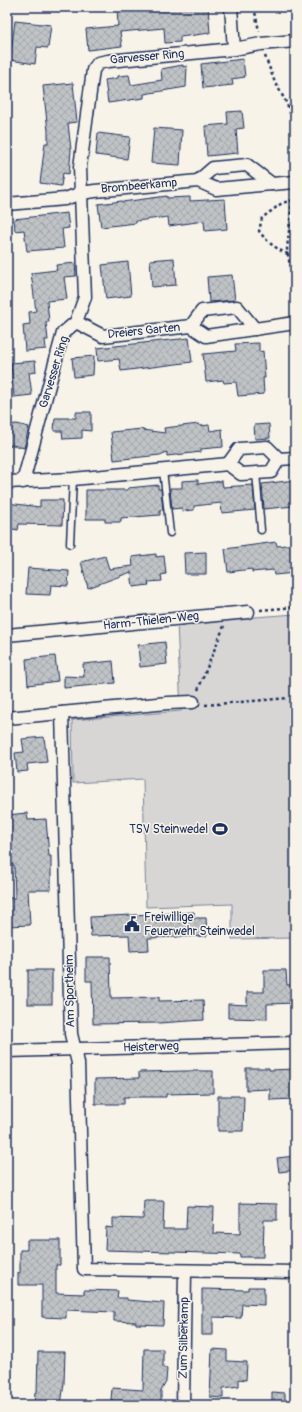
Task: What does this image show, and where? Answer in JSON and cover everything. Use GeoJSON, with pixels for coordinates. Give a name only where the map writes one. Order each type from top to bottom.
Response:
{"type":"FeatureCollection","features":[{"type":"Feature","properties":{"kind":"street"},"geometry":{"type":"LineString","coordinates":[[231,7],[234,49]]}},
{"type":"Feature","properties":{"kind":"street","name":"Garvesser Ring"},"geometry":{"type":"LineString","coordinates":[[23,482],[63,333],[76,322],[85,297],[80,167],[93,70],[98,63],[234,49],[261,44],[295,42]]}},
{"type":"Feature","properties":{"kind":"street"},"geometry":{"type":"LineString","coordinates":[[198,181],[213,168],[247,165],[272,184]]}},
{"type":"Feature","properties":{"kind":"street","name":"Brombeerkamp"},"geometry":{"type":"LineString","coordinates":[[81,194],[95,191],[198,181],[216,189],[294,182]]}},
{"type":"Feature","properties":{"kind":"street"},"geometry":{"type":"LineString","coordinates":[[7,204],[65,199],[81,194]]}},
{"type":"Feature","properties":{"kind":"street","name":"Dreiers Garten"},"geometry":{"type":"LineString","coordinates":[[191,326],[202,311],[237,307],[255,329]]}},
{"type":"Feature","properties":{"kind":"street","name":"Dreiers Garten"},"geometry":{"type":"LineString","coordinates":[[76,322],[103,336],[191,326],[206,336],[295,323]]}},
{"type":"Feature","properties":{"kind":"street"},"geometry":{"type":"LineString","coordinates":[[228,464],[239,449],[267,447],[279,459],[295,458]]}},
{"type":"Feature","properties":{"kind":"street"},"geometry":{"type":"LineString","coordinates":[[7,482],[73,479],[228,464],[241,474],[256,474],[271,472],[279,459]]}},
{"type":"Feature","properties":{"kind":"street","name":"Harm-Thielen-Weg"},"geometry":{"type":"LineString","coordinates":[[7,635],[248,612]]}},
{"type":"Feature","properties":{"kind":"street"},"geometry":{"type":"LineString","coordinates":[[7,718],[193,702]]}},
{"type":"Feature","properties":{"kind":"street","name":"Am Sportheim"},"geometry":{"type":"LineString","coordinates":[[62,713],[71,1034],[78,1063],[84,1269],[185,1271]]}},
{"type":"Feature","properties":{"kind":"street","name":"Heisterweg"},"geometry":{"type":"LineString","coordinates":[[7,1051],[295,1043]]}},
{"type":"Feature","properties":{"kind":"street"},"geometry":{"type":"LineString","coordinates":[[185,1271],[295,1272]]}},
{"type":"Feature","properties":{"kind":"street","name":"Zum Silberkamp"},"geometry":{"type":"LineString","coordinates":[[183,1405],[185,1271]]}},
{"type":"Feature","properties":{"kind":"lane"},"geometry":{"type":"LineString","coordinates":[[163,470],[170,533]]}},
{"type":"Feature","properties":{"kind":"lane"},"geometry":{"type":"LineString","coordinates":[[256,474],[261,530]]}},
{"type":"Feature","properties":{"kind":"lane"},"geometry":{"type":"LineString","coordinates":[[70,544],[73,479]]}},
{"type":"Feature","properties":{"kind":"path"},"geometry":{"type":"LineString","coordinates":[[254,7],[261,44],[274,80],[287,104],[295,127]]}},
{"type":"Feature","properties":{"kind":"path"},"geometry":{"type":"LineString","coordinates":[[294,182],[287,249],[295,294]]}},
{"type":"Feature","properties":{"kind":"path"},"geometry":{"type":"LineString","coordinates":[[288,254],[277,249],[266,241],[259,231],[262,218],[282,203],[293,200]]}},
{"type":"Feature","properties":{"kind":"path"},"geometry":{"type":"LineString","coordinates":[[248,612],[295,607]]}},
{"type":"Feature","properties":{"kind":"path"},"geometry":{"type":"LineString","coordinates":[[229,614],[193,702],[206,705],[288,698]]}},
{"type":"Feature","properties":{"kind":"shaded area"},"geometry":{"type":"Polygon","coordinates":[[[295,614],[295,938],[232,939],[232,904],[146,907],[143,779],[73,783],[72,720],[181,711],[177,623],[295,614]]]}},
{"type":"Feature","properties":{"kind":"building"},"geometry":{"type":"Polygon","coordinates":[[[117,7],[208,7],[210,33],[180,37],[180,42],[165,43],[164,28],[120,32],[122,46],[88,50],[86,29],[118,26],[117,7]]]}},
{"type":"Feature","properties":{"kind":"building"},"geometry":{"type":"Polygon","coordinates":[[[15,21],[51,25],[48,48],[37,47],[35,64],[10,60],[15,21]]]}},
{"type":"Feature","properties":{"kind":"building"},"geometry":{"type":"Polygon","coordinates":[[[243,59],[245,77],[232,79],[233,85],[203,88],[201,64],[243,59]]]}},
{"type":"Feature","properties":{"kind":"building"},"geometry":{"type":"Polygon","coordinates":[[[183,65],[183,67],[187,66],[186,87],[144,94],[144,98],[108,103],[105,80],[118,78],[118,76],[129,75],[131,85],[162,80],[161,69],[183,65]]]}},
{"type":"Feature","properties":{"kind":"building"},"geometry":{"type":"Polygon","coordinates":[[[73,83],[77,122],[68,123],[71,150],[69,174],[63,173],[61,186],[40,183],[45,143],[48,143],[43,86],[73,83]]]}},
{"type":"Feature","properties":{"kind":"building"},"geometry":{"type":"Polygon","coordinates":[[[242,111],[244,128],[236,129],[238,153],[207,156],[205,126],[228,124],[227,112],[242,111]]]}},
{"type":"Feature","properties":{"kind":"building"},"geometry":{"type":"Polygon","coordinates":[[[154,128],[182,130],[180,165],[151,163],[154,128]]]}},
{"type":"Feature","properties":{"kind":"building"},"geometry":{"type":"Polygon","coordinates":[[[98,133],[130,137],[127,159],[96,155],[98,133]]]}},
{"type":"Feature","properties":{"kind":"building"},"geometry":{"type":"Polygon","coordinates":[[[167,196],[167,198],[190,197],[190,201],[225,199],[227,229],[205,231],[204,221],[169,226],[168,217],[136,221],[136,223],[101,227],[98,204],[167,196]]]}},
{"type":"Feature","properties":{"kind":"building"},"geometry":{"type":"Polygon","coordinates":[[[67,213],[69,228],[62,229],[64,248],[27,251],[24,230],[15,231],[14,219],[67,213]]]}},
{"type":"Feature","properties":{"kind":"building"},"geometry":{"type":"Polygon","coordinates":[[[174,258],[176,285],[152,287],[150,260],[174,258]]]}},
{"type":"Feature","properties":{"kind":"building"},"geometry":{"type":"Polygon","coordinates":[[[128,262],[131,296],[106,299],[102,265],[128,262]]]}},
{"type":"Feature","properties":{"kind":"building"},"geometry":{"type":"Polygon","coordinates":[[[75,263],[76,276],[64,277],[67,299],[47,301],[49,322],[46,322],[48,340],[45,340],[46,349],[25,351],[23,325],[30,324],[29,312],[36,311],[31,273],[57,270],[56,265],[75,263]]]}},
{"type":"Feature","properties":{"kind":"building"},"geometry":{"type":"Polygon","coordinates":[[[232,275],[235,300],[209,302],[207,277],[232,275]]]}},
{"type":"Feature","properties":{"kind":"building"},"geometry":{"type":"Polygon","coordinates":[[[189,338],[192,362],[121,371],[119,359],[98,361],[97,348],[189,338]]]}},
{"type":"Feature","properties":{"kind":"building"},"geometry":{"type":"Polygon","coordinates":[[[259,343],[259,352],[263,351],[265,378],[263,378],[264,394],[238,396],[236,382],[224,383],[223,380],[206,382],[203,354],[236,351],[235,344],[259,343]]]}},
{"type":"Feature","properties":{"kind":"building"},"geometry":{"type":"Polygon","coordinates":[[[94,356],[93,375],[74,377],[72,358],[94,356]]]}},
{"type":"Feature","properties":{"kind":"building"},"geometry":{"type":"Polygon","coordinates":[[[35,361],[36,372],[29,373],[32,395],[14,397],[11,363],[35,361]]]}},
{"type":"Feature","properties":{"kind":"building"},"geometry":{"type":"Polygon","coordinates":[[[76,412],[91,412],[91,431],[82,430],[82,438],[63,439],[62,431],[54,431],[55,418],[76,418],[76,412]]]}},
{"type":"Feature","properties":{"kind":"building"},"geometry":{"type":"Polygon","coordinates":[[[17,424],[29,427],[24,448],[13,445],[7,446],[7,425],[17,424]]]}},
{"type":"Feature","properties":{"kind":"building"},"geometry":{"type":"Polygon","coordinates":[[[199,424],[200,426],[209,425],[210,431],[222,429],[223,447],[201,449],[201,452],[167,456],[167,452],[160,455],[114,460],[111,432],[142,429],[165,433],[164,428],[199,424]]]}},
{"type":"Feature","properties":{"kind":"building"},"geometry":{"type":"Polygon","coordinates":[[[269,424],[270,438],[255,439],[254,425],[269,424]]]}},
{"type":"Feature","properties":{"kind":"building"},"geometry":{"type":"Polygon","coordinates":[[[198,480],[198,484],[222,481],[223,487],[253,485],[255,510],[222,513],[221,503],[194,506],[194,510],[182,511],[182,508],[172,509],[170,488],[182,488],[182,481],[198,480]]]}},
{"type":"Feature","properties":{"kind":"building"},"geometry":{"type":"Polygon","coordinates":[[[295,480],[295,492],[293,492],[294,506],[264,509],[262,484],[295,480]]]}},
{"type":"Feature","properties":{"kind":"building"},"geometry":{"type":"Polygon","coordinates":[[[158,485],[158,489],[161,489],[163,510],[160,510],[160,515],[121,518],[121,522],[105,522],[105,519],[86,519],[86,490],[128,490],[128,488],[158,485]]]}},
{"type":"Feature","properties":{"kind":"building"},"geometry":{"type":"Polygon","coordinates":[[[40,500],[63,500],[62,525],[19,524],[18,530],[7,528],[7,503],[40,507],[40,500]]]}},
{"type":"Feature","properties":{"kind":"building"},"geometry":{"type":"Polygon","coordinates":[[[276,542],[277,546],[295,544],[295,573],[274,575],[273,570],[252,572],[252,569],[228,572],[225,549],[276,542]]]}},
{"type":"Feature","properties":{"kind":"building"},"geometry":{"type":"Polygon","coordinates":[[[206,552],[206,574],[185,574],[184,553],[206,552]]]}},
{"type":"Feature","properties":{"kind":"building"},"geometry":{"type":"Polygon","coordinates":[[[156,554],[156,557],[164,556],[166,574],[161,575],[162,581],[148,582],[149,585],[133,587],[131,572],[88,588],[81,562],[105,556],[109,569],[133,566],[132,557],[156,554]]]}},
{"type":"Feature","properties":{"kind":"building"},"geometry":{"type":"Polygon","coordinates":[[[28,568],[69,571],[68,586],[51,585],[50,595],[26,594],[28,568]]]}},
{"type":"Feature","properties":{"kind":"building"},"geometry":{"type":"Polygon","coordinates":[[[165,642],[167,664],[140,667],[138,645],[165,642]]]}},
{"type":"Feature","properties":{"kind":"building"},"geometry":{"type":"Polygon","coordinates":[[[55,656],[58,681],[28,685],[26,659],[55,656]]]}},
{"type":"Feature","properties":{"kind":"building"},"geometry":{"type":"Polygon","coordinates":[[[113,661],[115,683],[64,688],[64,676],[84,677],[83,664],[113,661]]]}},
{"type":"Feature","properties":{"kind":"building"},"geometry":{"type":"Polygon","coordinates":[[[44,737],[47,762],[27,764],[28,771],[17,772],[15,753],[24,752],[22,739],[44,737]]]}},
{"type":"Feature","properties":{"kind":"building"},"geometry":{"type":"Polygon","coordinates":[[[27,813],[28,820],[46,819],[49,856],[51,856],[51,890],[28,890],[30,925],[7,926],[7,898],[15,898],[14,865],[7,865],[7,815],[27,813]]]}},
{"type":"Feature","properties":{"kind":"building"},"geometry":{"type":"Polygon","coordinates":[[[194,912],[194,918],[206,918],[207,936],[148,938],[149,950],[130,951],[129,935],[91,936],[90,917],[194,912]]]}},
{"type":"Feature","properties":{"kind":"building"},"geometry":{"type":"Polygon","coordinates":[[[86,957],[110,957],[111,998],[159,997],[159,1001],[203,1000],[204,1020],[159,1023],[93,1024],[92,981],[86,981],[86,957]]]}},
{"type":"Feature","properties":{"kind":"building"},"geometry":{"type":"Polygon","coordinates":[[[28,970],[52,970],[52,1004],[28,1004],[28,970]]]}},
{"type":"Feature","properties":{"kind":"building"},"geometry":{"type":"Polygon","coordinates":[[[264,970],[286,970],[287,985],[295,985],[295,1003],[267,1004],[267,1019],[228,1018],[228,1004],[247,1005],[247,992],[264,992],[264,970]]]}},
{"type":"Feature","properties":{"kind":"building"},"geometry":{"type":"Polygon","coordinates":[[[246,1068],[269,1068],[269,1070],[295,1069],[295,1099],[270,1100],[270,1089],[246,1090],[246,1068]]]}},
{"type":"Feature","properties":{"kind":"building"},"geometry":{"type":"Polygon","coordinates":[[[213,1071],[213,1093],[166,1094],[166,1097],[124,1097],[124,1104],[95,1104],[95,1079],[139,1078],[139,1072],[213,1071]]]}},
{"type":"Feature","properties":{"kind":"building"},"geometry":{"type":"Polygon","coordinates":[[[218,1096],[244,1096],[243,1131],[218,1131],[218,1096]]]}},
{"type":"Feature","properties":{"kind":"building"},"geometry":{"type":"Polygon","coordinates":[[[295,1156],[295,1170],[279,1172],[277,1158],[295,1156]]]}},
{"type":"Feature","properties":{"kind":"building"},"geometry":{"type":"Polygon","coordinates":[[[144,1201],[164,1201],[163,1229],[186,1229],[187,1206],[214,1207],[213,1233],[240,1234],[240,1203],[277,1204],[277,1220],[264,1220],[263,1257],[240,1257],[240,1254],[105,1250],[106,1227],[113,1228],[113,1218],[143,1219],[144,1201]]]}},
{"type":"Feature","properties":{"kind":"building"},"geometry":{"type":"Polygon","coordinates":[[[27,1240],[60,1240],[60,1265],[56,1265],[56,1293],[84,1294],[84,1290],[118,1291],[117,1298],[164,1303],[163,1325],[136,1324],[136,1322],[114,1321],[114,1312],[66,1310],[66,1318],[42,1317],[42,1285],[18,1285],[18,1273],[20,1273],[20,1250],[27,1250],[27,1240]]]}},
{"type":"Feature","properties":{"kind":"building"},"geometry":{"type":"Polygon","coordinates":[[[248,1287],[264,1287],[264,1305],[242,1304],[241,1318],[213,1317],[213,1335],[202,1335],[202,1289],[248,1290],[248,1287]]]}},
{"type":"Feature","properties":{"kind":"building"},"geometry":{"type":"Polygon","coordinates":[[[144,1349],[163,1349],[163,1368],[167,1368],[166,1382],[161,1391],[161,1405],[143,1405],[144,1403],[111,1400],[112,1388],[143,1390],[144,1349]]]}},
{"type":"Feature","properties":{"kind":"building"},"geometry":{"type":"Polygon","coordinates":[[[212,1349],[227,1350],[227,1361],[247,1362],[246,1380],[239,1379],[239,1386],[223,1388],[223,1398],[210,1397],[212,1349]]]}},
{"type":"Feature","properties":{"kind":"building"},"geometry":{"type":"Polygon","coordinates":[[[38,1352],[65,1352],[64,1383],[61,1405],[34,1405],[35,1392],[37,1392],[38,1352]]]}},
{"type":"Feature","properties":{"kind":"building"},"geometry":{"type":"Polygon","coordinates":[[[272,1392],[285,1393],[285,1404],[272,1403],[272,1392]]]}},
{"type":"Feature","properties":{"kind":"place","name":"TSV Steinwedel"},"geometry":{"type":"Point","coordinates":[220,829]}},
{"type":"Feature","properties":{"kind":"place","name":"Freiwillige Feuerwehr Steinwedel"},"geometry":{"type":"Point","coordinates":[132,924]}}]}
